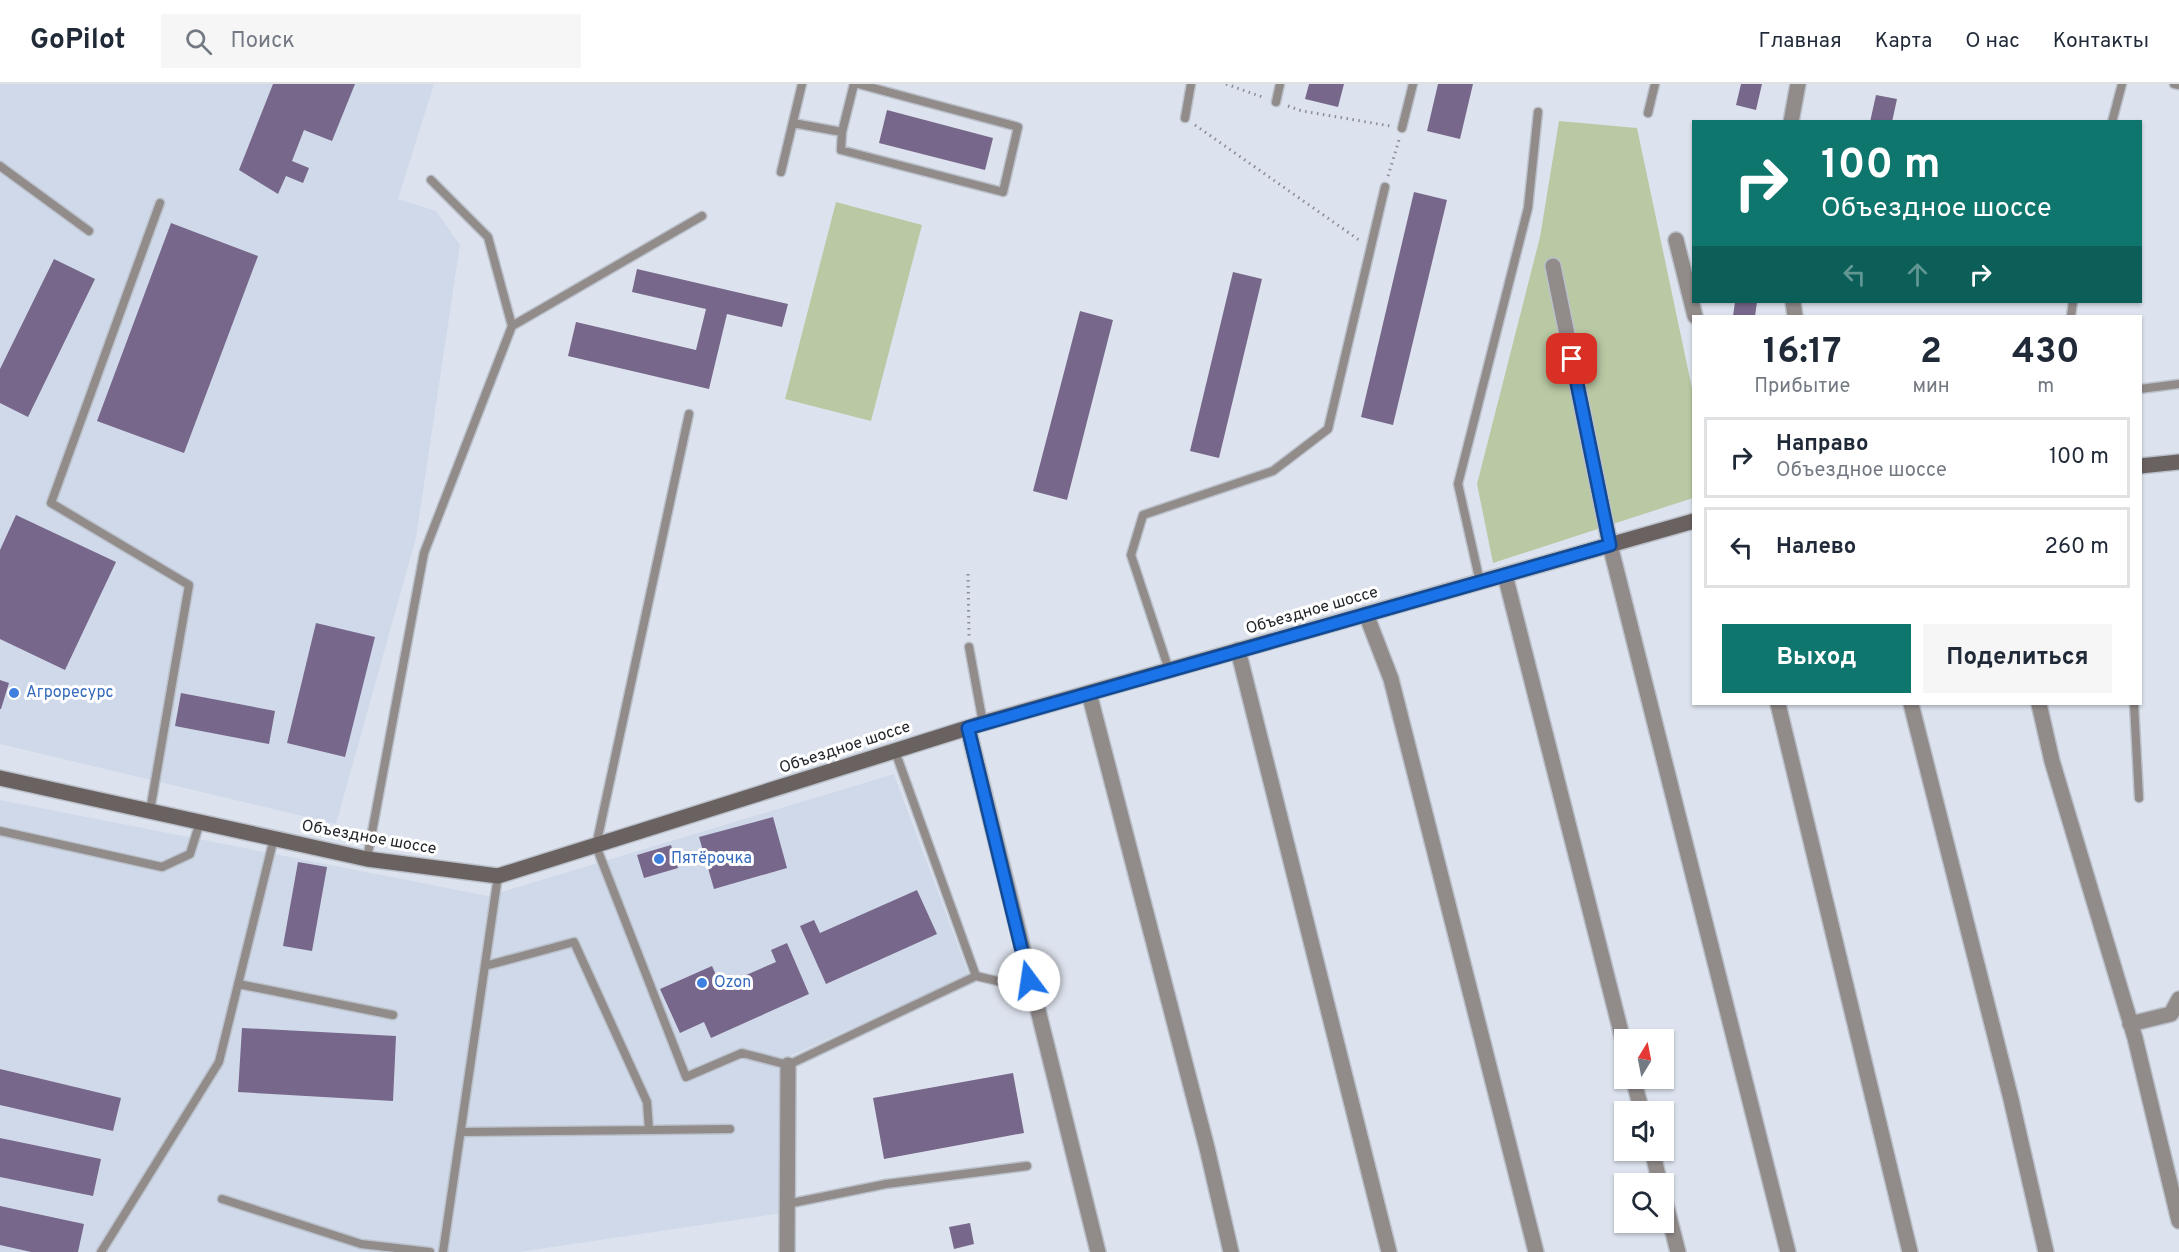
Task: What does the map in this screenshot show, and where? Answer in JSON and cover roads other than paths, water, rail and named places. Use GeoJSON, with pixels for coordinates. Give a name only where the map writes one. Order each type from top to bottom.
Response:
{"type":"FeatureCollection","features":[{"type":"Feature","properties":{"kind":"main road"},"geometry":{"type":"LineString","coordinates":[[2142,466],[2179,462]]}},
{"type":"Feature","properties":{"kind":"main road","name":"Объездное шоссе"},"geometry":{"type":"LineString","coordinates":[[0,778],[367,859],[498,876],[983,723],[1692,523]]}},
{"type":"Feature","properties":{"kind":"street"},"geometry":{"type":"LineString","coordinates":[[1791,120],[1798,84]]}},
{"type":"Feature","properties":{"kind":"street"},"geometry":{"type":"LineString","coordinates":[[1676,240],[1695,315]]}},
{"type":"Feature","properties":{"kind":"street"},"geometry":{"type":"LineString","coordinates":[[1552,266],[1610,545],[1788,1252]]}},
{"type":"Feature","properties":{"kind":"street"},"geometry":{"type":"LineString","coordinates":[[1505,575],[1620,1029]]}},
{"type":"Feature","properties":{"kind":"street"},"geometry":{"type":"LineString","coordinates":[[1366,614],[1391,679],[1536,1252]]}},
{"type":"Feature","properties":{"kind":"street"},"geometry":{"type":"LineString","coordinates":[[1238,650],[1389,1252]]}},
{"type":"Feature","properties":{"kind":"street"},"geometry":{"type":"LineString","coordinates":[[1089,693],[1207,1148],[1231,1252]]}},
{"type":"Feature","properties":{"kind":"street"},"geometry":{"type":"LineString","coordinates":[[1778,705],[1910,1252]]}},
{"type":"Feature","properties":{"kind":"street"},"geometry":{"type":"LineString","coordinates":[[1911,705],[2011,1099],[2046,1252]]}},
{"type":"Feature","properties":{"kind":"street"},"geometry":{"type":"LineString","coordinates":[[2040,705],[2052,761],[2130,1024],[2179,1221]]}},
{"type":"Feature","properties":{"kind":"street"},"geometry":{"type":"LineString","coordinates":[[968,728],[1098,1252]]}},
{"type":"Feature","properties":{"kind":"street"},"geometry":{"type":"LineString","coordinates":[[2130,1024],[2171,1014],[2179,999]]}},
{"type":"Feature","properties":{"kind":"street"},"geometry":{"type":"LineString","coordinates":[[787,1252],[788,1065]]}},
{"type":"Feature","properties":{"kind":"street"},"geometry":{"type":"LineString","coordinates":[[1673,1233],[1678,1252]]}},
{"type":"Feature","properties":{"kind":"lane"},"geometry":{"type":"LineString","coordinates":[[781,172],[802,84]]}},
{"type":"Feature","properties":{"kind":"lane"},"geometry":{"type":"LineString","coordinates":[[856,84],[1018,127],[1003,192],[841,150],[842,132],[856,84]]}},
{"type":"Feature","properties":{"kind":"lane"},"geometry":{"type":"LineString","coordinates":[[1185,118],[1191,84]]}},
{"type":"Feature","properties":{"kind":"lane"},"geometry":{"type":"LineString","coordinates":[[1276,102],[1280,84]]}},
{"type":"Feature","properties":{"kind":"lane"},"geometry":{"type":"LineString","coordinates":[[1402,128],[1413,84]]}},
{"type":"Feature","properties":{"kind":"lane"},"geometry":{"type":"LineString","coordinates":[[1648,113],[1655,84]]}},
{"type":"Feature","properties":{"kind":"lane"},"geometry":{"type":"LineString","coordinates":[[2113,120],[2122,84]]}},
{"type":"Feature","properties":{"kind":"lane"},"geometry":{"type":"LineString","coordinates":[[2174,84],[2179,85]]}},
{"type":"Feature","properties":{"kind":"lane"},"geometry":{"type":"LineString","coordinates":[[1480,582],[1458,484],[1528,208],[1538,112]]}},
{"type":"Feature","properties":{"kind":"lane"},"geometry":{"type":"LineString","coordinates":[[793,123],[842,132]]}},
{"type":"Feature","properties":{"kind":"lane"},"geometry":{"type":"LineString","coordinates":[[0,166],[89,231]]}},
{"type":"Feature","properties":{"kind":"lane"},"geometry":{"type":"LineString","coordinates":[[367,859],[424,553],[512,326],[488,237],[431,180]]}},
{"type":"Feature","properties":{"kind":"lane"},"geometry":{"type":"LineString","coordinates":[[1169,670],[1131,555],[1143,515],[1273,471],[1328,429],[1385,187]]}},
{"type":"Feature","properties":{"kind":"lane"},"geometry":{"type":"LineString","coordinates":[[150,811],[189,585],[51,503],[160,203]]}},
{"type":"Feature","properties":{"kind":"lane"},"geometry":{"type":"LineString","coordinates":[[512,326],[702,216]]}},
{"type":"Feature","properties":{"kind":"lane"},"geometry":{"type":"LineString","coordinates":[[2142,389],[2179,384]]}},
{"type":"Feature","properties":{"kind":"lane"},"geometry":{"type":"LineString","coordinates":[[689,414],[596,846],[686,1077],[742,1053],[788,1065],[976,976],[1010,984],[1029,980]]}},
{"type":"Feature","properties":{"kind":"lane"},"geometry":{"type":"LineString","coordinates":[[969,647],[983,723]]}},
{"type":"Feature","properties":{"kind":"lane"},"geometry":{"type":"LineString","coordinates":[[2134,705],[2139,798]]}},
{"type":"Feature","properties":{"kind":"lane"},"geometry":{"type":"LineString","coordinates":[[895,751],[976,976]]}},
{"type":"Feature","properties":{"kind":"lane"},"geometry":{"type":"LineString","coordinates":[[0,831],[162,867],[189,854],[200,822]]}},
{"type":"Feature","properties":{"kind":"lane"},"geometry":{"type":"LineString","coordinates":[[101,1252],[219,1062],[274,838]]}},
{"type":"Feature","properties":{"kind":"lane"},"geometry":{"type":"LineString","coordinates":[[443,1252],[498,876]]}},
{"type":"Feature","properties":{"kind":"lane"},"geometry":{"type":"LineString","coordinates":[[485,966],[574,942],[647,1102],[649,1130]]}},
{"type":"Feature","properties":{"kind":"lane"},"geometry":{"type":"LineString","coordinates":[[238,984],[393,1015]]}},
{"type":"Feature","properties":{"kind":"lane"},"geometry":{"type":"LineString","coordinates":[[461,1132],[730,1129]]}},
{"type":"Feature","properties":{"kind":"lane"},"geometry":{"type":"LineString","coordinates":[[787,1204],[886,1184],[1027,1166]]}},
{"type":"Feature","properties":{"kind":"lane"},"geometry":{"type":"LineString","coordinates":[[222,1199],[361,1244],[430,1252]]}},
{"type":"Feature","properties":{"kind":"place","name":"Агроресурс"},"geometry":{"type":"Point","coordinates":[14,693]}},
{"type":"Feature","properties":{"kind":"place","name":"Пятёрочка"},"geometry":{"type":"Point","coordinates":[659,859]}},
{"type":"Feature","properties":{"kind":"place","name":"Ozon"},"geometry":{"type":"Point","coordinates":[702,983]}}]}
